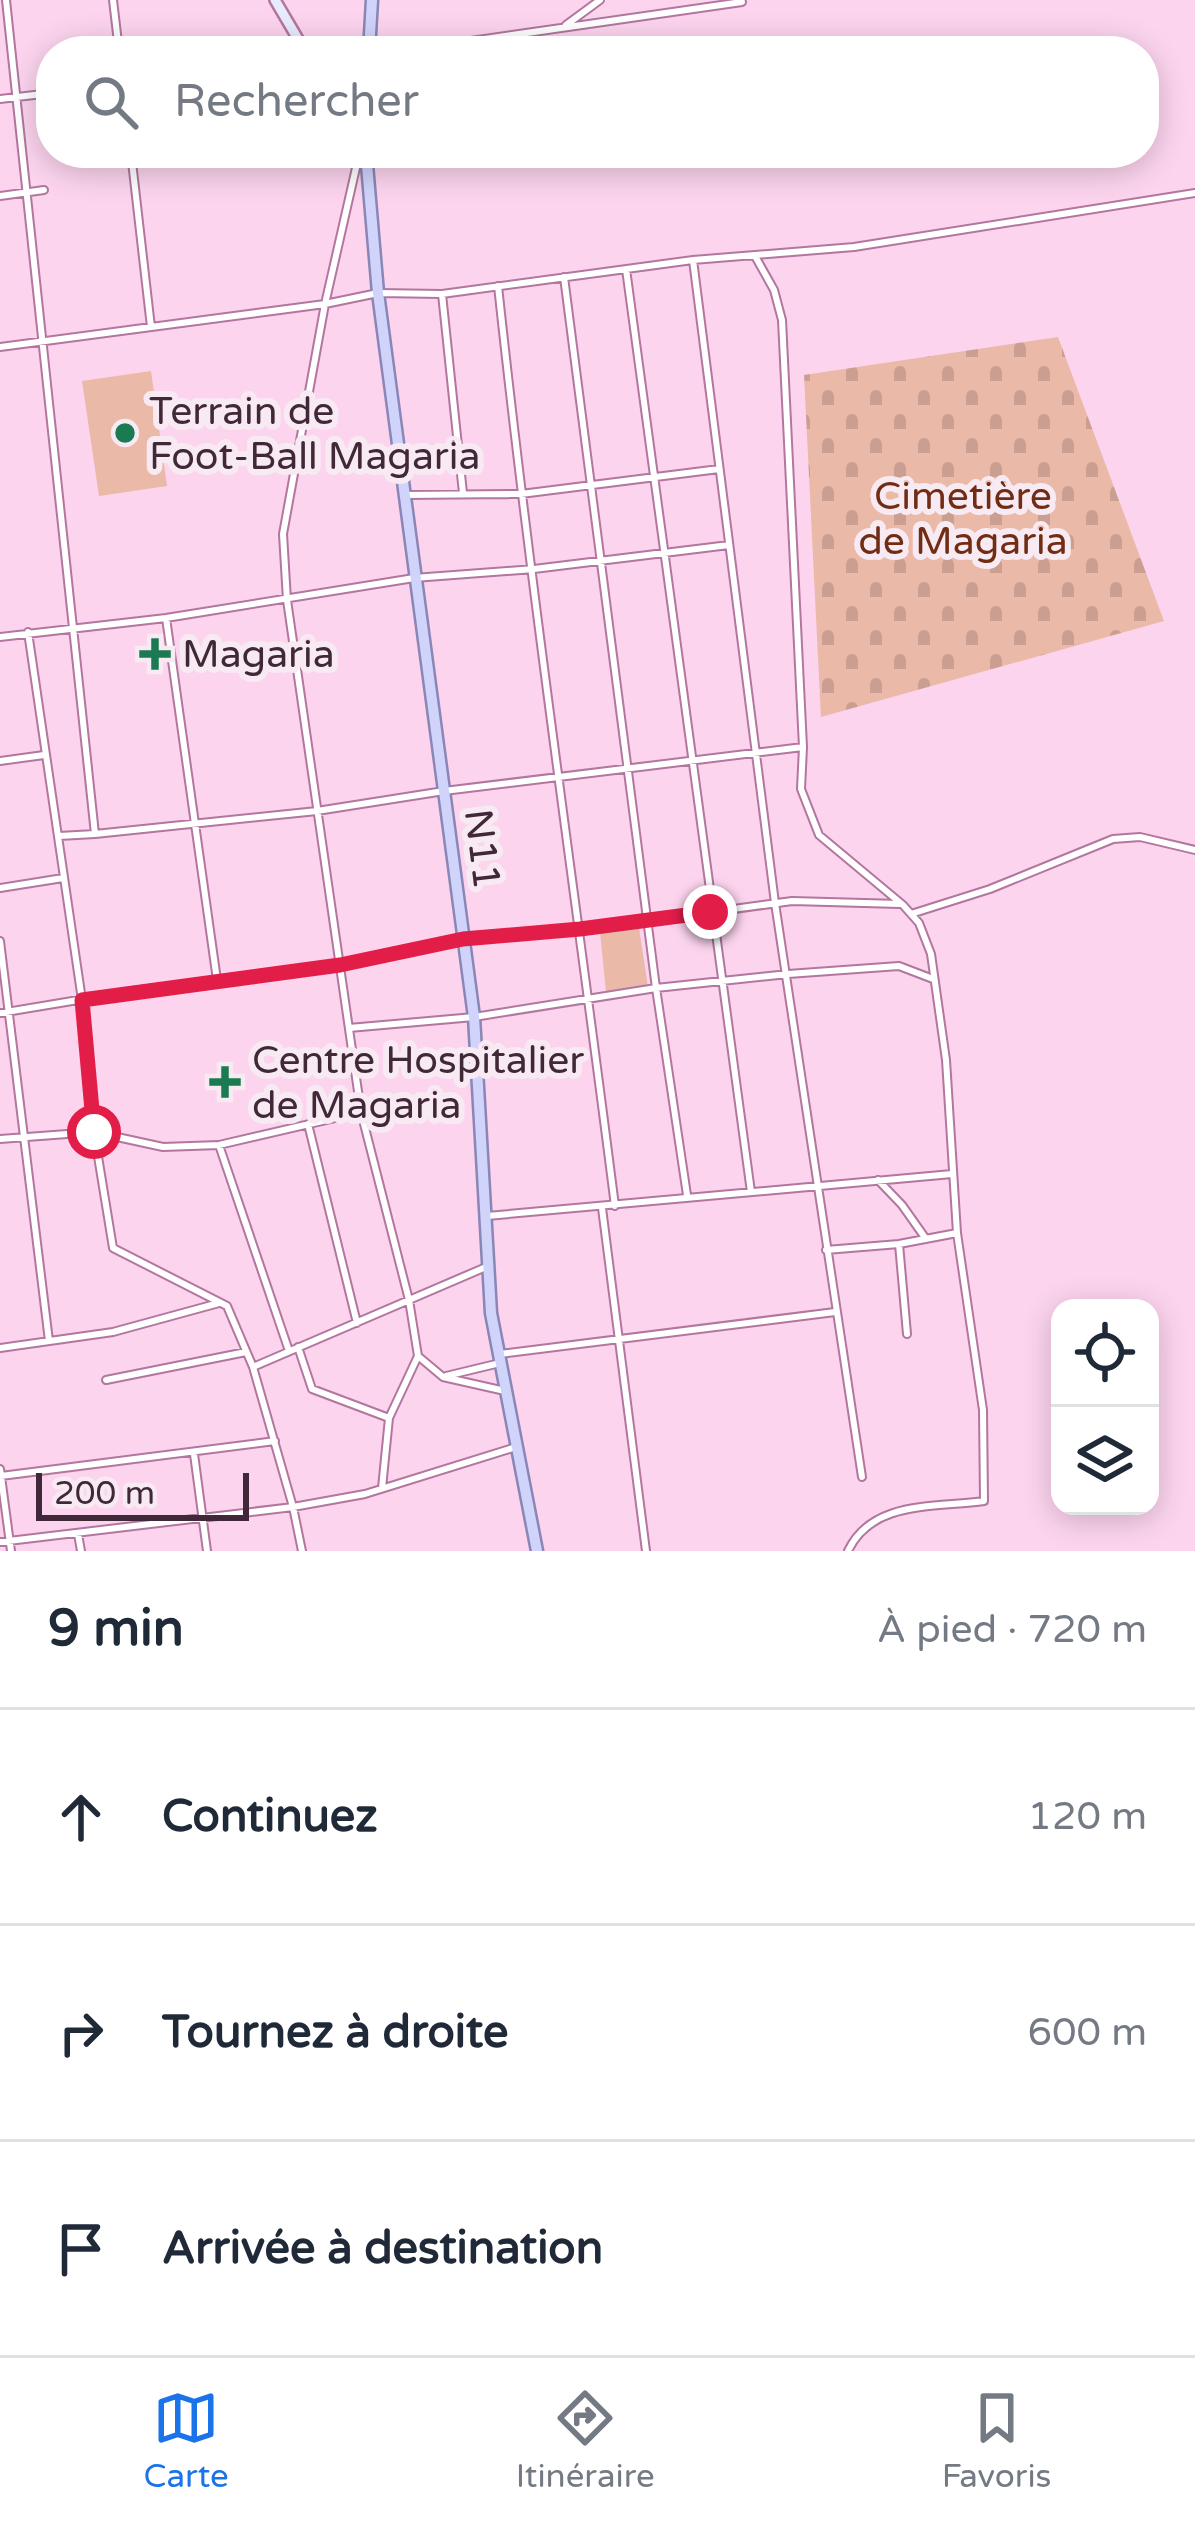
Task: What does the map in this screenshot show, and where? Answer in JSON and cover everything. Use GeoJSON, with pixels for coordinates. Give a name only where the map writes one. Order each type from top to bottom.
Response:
{"type":"FeatureCollection","features":[{"type":"Feature","properties":{"kind":"main road"},"geometry":{"type":"LineString","coordinates":[[275,0],[295,36]]}},
{"type":"Feature","properties":{"kind":"main road"},"geometry":{"type":"LineString","coordinates":[[370,36],[372,0]]}},
{"type":"Feature","properties":{"kind":"main road","name":"N11"},"geometry":{"type":"LineString","coordinates":[[363,168],[474,1017],[486,1267],[537,1551]]}},
{"type":"Feature","properties":{"kind":"street"},"geometry":{"type":"LineString","coordinates":[[6,0],[95,834]]}},
{"type":"Feature","properties":{"kind":"street"},"geometry":{"type":"LineString","coordinates":[[113,0],[117,36]]}},
{"type":"Feature","properties":{"kind":"street"},"geometry":{"type":"LineString","coordinates":[[563,27],[601,0]]}},
{"type":"Feature","properties":{"kind":"street"},"geometry":{"type":"LineString","coordinates":[[502,36],[742,2]]}},
{"type":"Feature","properties":{"kind":"street"},"geometry":{"type":"LineString","coordinates":[[0,99],[36,95]]}},
{"type":"Feature","properties":{"kind":"street"},"geometry":{"type":"LineString","coordinates":[[133,168],[151,327]]}},
{"type":"Feature","properties":{"kind":"street"},"geometry":{"type":"LineString","coordinates":[[360,168],[326,304],[283,534],[287,600],[361,1112],[409,1300],[418,1356],[389,1418],[382,1488]]}},
{"type":"Feature","properties":{"kind":"street"},"geometry":{"type":"LineString","coordinates":[[0,196],[44,190]]}},
{"type":"Feature","properties":{"kind":"street"},"geometry":{"type":"LineString","coordinates":[[0,347],[326,304],[378,292],[442,294],[693,260],[854,247],[1195,193]]}},
{"type":"Feature","properties":{"kind":"street"},"geometry":{"type":"LineString","coordinates":[[755,256],[774,290],[782,320],[803,747],[801,788],[819,835],[903,904],[931,954],[946,1060],[957,1233],[983,1410],[984,1501],[882,1514],[858,1530],[848,1551]]}},
{"type":"Feature","properties":{"kind":"street"},"geometry":{"type":"LineString","coordinates":[[693,260],[775,903],[862,1477]]}},
{"type":"Feature","properties":{"kind":"street"},"geometry":{"type":"LineString","coordinates":[[626,269],[751,1192]]}},
{"type":"Feature","properties":{"kind":"street"},"geometry":{"type":"LineString","coordinates":[[564,277],[687,1196]]}},
{"type":"Feature","properties":{"kind":"street"},"geometry":{"type":"LineString","coordinates":[[498,286],[520,494],[534,569],[615,1206]]}},
{"type":"Feature","properties":{"kind":"street"},"geometry":{"type":"LineString","coordinates":[[442,294],[463,494]]}},
{"type":"Feature","properties":{"kind":"street"},"geometry":{"type":"LineString","coordinates":[[404,494],[520,494],[719,469]]}},
{"type":"Feature","properties":{"kind":"street"},"geometry":{"type":"LineString","coordinates":[[0,637],[166,618],[414,578],[534,569],[729,544]]}},
{"type":"Feature","properties":{"kind":"street"},"geometry":{"type":"LineString","coordinates":[[166,618],[217,980]]}},
{"type":"Feature","properties":{"kind":"street"},"geometry":{"type":"LineString","coordinates":[[28,632],[113,1248],[227,1306],[253,1367],[302,1551]]}},
{"type":"Feature","properties":{"kind":"street"},"geometry":{"type":"LineString","coordinates":[[59,836],[317,812],[444,791],[803,747]]}},
{"type":"Feature","properties":{"kind":"street"},"geometry":{"type":"LineString","coordinates":[[0,761],[44,755]]}},
{"type":"Feature","properties":{"kind":"street"},"geometry":{"type":"LineString","coordinates":[[911,914],[1007,882],[1113,838],[1140,837],[1195,850]]}},
{"type":"Feature","properties":{"kind":"street"},"geometry":{"type":"LineString","coordinates":[[0,888],[63,878]]}},
{"type":"Feature","properties":{"kind":"street"},"geometry":{"type":"LineString","coordinates":[[0,1013],[340,965],[463,939],[775,903],[903,904]]}},
{"type":"Feature","properties":{"kind":"street"},"geometry":{"type":"LineString","coordinates":[[0,941],[49,1341]]}},
{"type":"Feature","properties":{"kind":"street"},"geometry":{"type":"LineString","coordinates":[[349,1028],[474,1017],[656,988],[899,965],[935,981]]}},
{"type":"Feature","properties":{"kind":"street"},"geometry":{"type":"LineString","coordinates":[[0,1139],[94,1132],[163,1147],[219,1145],[361,1112]]}},
{"type":"Feature","properties":{"kind":"street"},"geometry":{"type":"LineString","coordinates":[[308,1124],[357,1323]]}},
{"type":"Feature","properties":{"kind":"street"},"geometry":{"type":"LineString","coordinates":[[219,1145],[312,1389],[389,1418]]}},
{"type":"Feature","properties":{"kind":"street"},"geometry":{"type":"LineString","coordinates":[[484,1217],[952,1174]]}},
{"type":"Feature","properties":{"kind":"street"},"geometry":{"type":"LineString","coordinates":[[878,1180],[926,1239]]}},
{"type":"Feature","properties":{"kind":"street"},"geometry":{"type":"LineString","coordinates":[[602,1208],[646,1551]]}},
{"type":"Feature","properties":{"kind":"street"},"geometry":{"type":"LineString","coordinates":[[826,1250],[957,1233]]}},
{"type":"Feature","properties":{"kind":"street"},"geometry":{"type":"LineString","coordinates":[[899,1244],[907,1334]]}},
{"type":"Feature","properties":{"kind":"street"},"geometry":{"type":"LineString","coordinates":[[253,1367],[486,1267]]}},
{"type":"Feature","properties":{"kind":"street"},"geometry":{"type":"LineString","coordinates":[[0,1348],[113,1332],[220,1303]]}},
{"type":"Feature","properties":{"kind":"street"},"geometry":{"type":"LineString","coordinates":[[443,1377],[499,1359],[836,1312]]}},
{"type":"Feature","properties":{"kind":"street"},"geometry":{"type":"LineString","coordinates":[[106,1380],[246,1352]]}},
{"type":"Feature","properties":{"kind":"street"},"geometry":{"type":"LineString","coordinates":[[418,1356],[443,1377],[505,1391]]}},
{"type":"Feature","properties":{"kind":"street"},"geometry":{"type":"LineString","coordinates":[[10,1546],[0,1473],[275,1441]]}},
{"type":"Feature","properties":{"kind":"street"},"geometry":{"type":"LineString","coordinates":[[0,1542],[10,1546],[293,1507],[382,1488],[515,1447]]}},
{"type":"Feature","properties":{"kind":"street"},"geometry":{"type":"LineString","coordinates":[[194,1454],[206,1551]]}},
{"type":"Feature","properties":{"kind":"street"},"geometry":{"type":"LineString","coordinates":[[78,1534],[81,1551]]}},
{"type":"Feature","properties":{"kind":"green space","name":"Cimetière de Magaria"},"geometry":{"type":"Polygon","coordinates":[[[1058,337],[1164,621],[821,717],[804,375],[1058,337]]]}},
{"type":"Feature","properties":{"kind":"green space","name":"Terrain de Foot-Ball Magaria"},"geometry":{"type":"Polygon","coordinates":[[[151,371],[167,486],[99,496],[82,381],[151,371]]]}},
{"type":"Feature","properties":{"kind":"green space"},"geometry":{"type":"Polygon","coordinates":[[[639,928],[648,987],[606,992],[600,932],[639,928]]]}},
{"type":"Feature","properties":{"kind":"place","name":"Terrain de Foot-Ball Magaria"},"geometry":{"type":"Point","coordinates":[125,433]}},
{"type":"Feature","properties":{"kind":"place","name":"Magaria"},"geometry":{"type":"Point","coordinates":[155,654]}},
{"type":"Feature","properties":{"kind":"place","name":"Centre Hospitalier de Magaria"},"geometry":{"type":"Point","coordinates":[225,1082]}},
{"type":"Feature","properties":{"kind":"route"},"geometry":{"type":"LineString","coordinates":[[94,1132],[82,1000],[340,965],[463,939],[710,912]]}}]}
